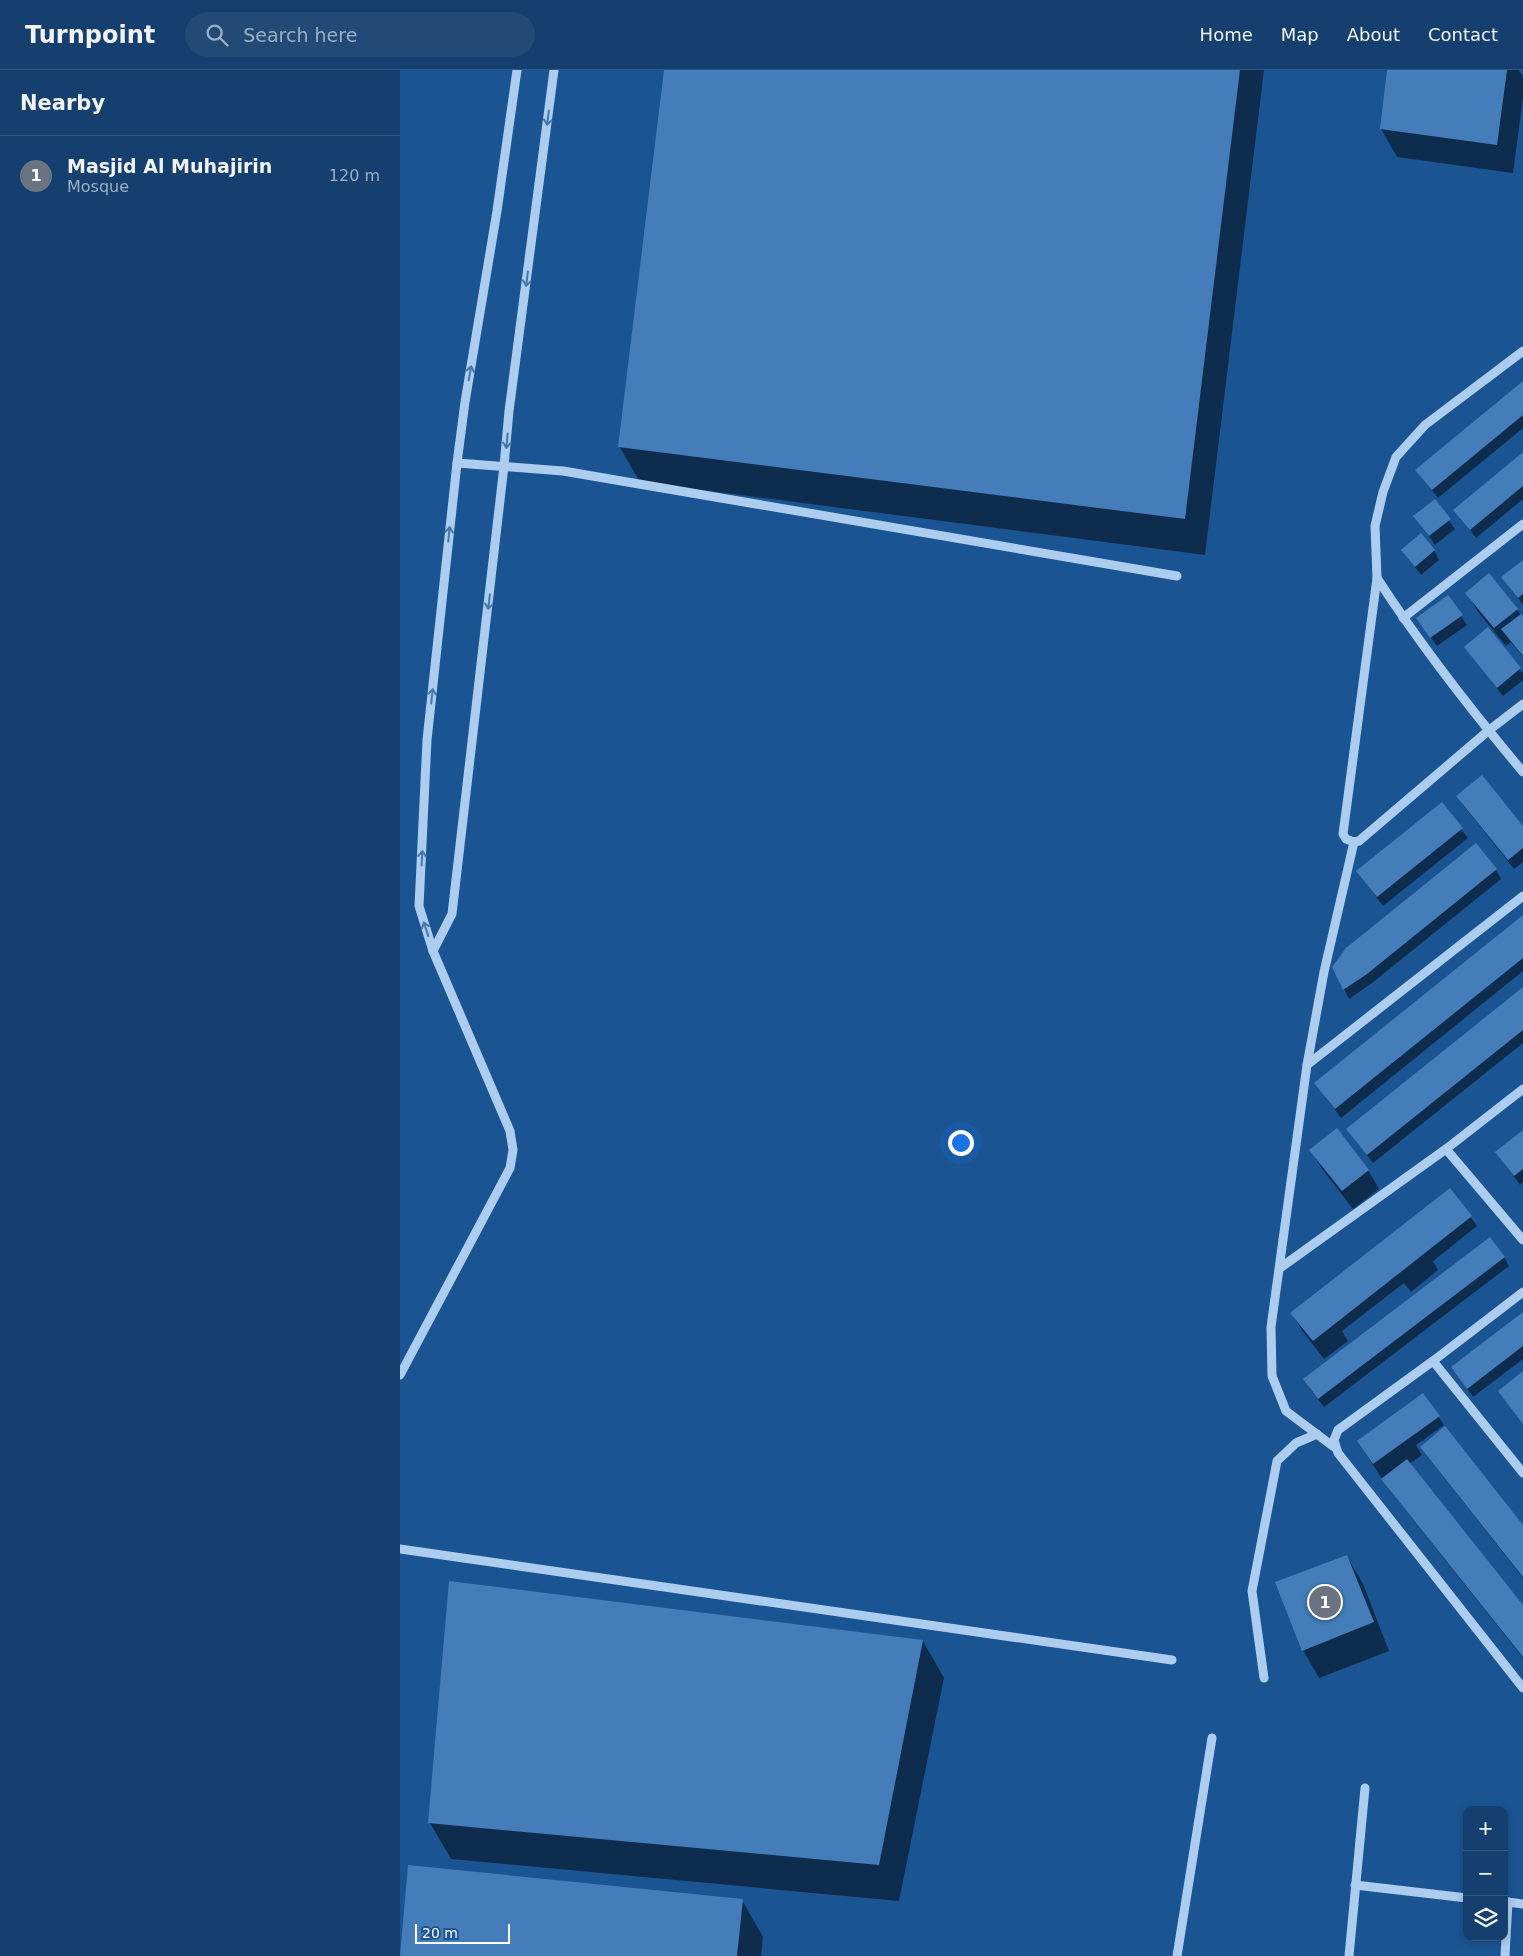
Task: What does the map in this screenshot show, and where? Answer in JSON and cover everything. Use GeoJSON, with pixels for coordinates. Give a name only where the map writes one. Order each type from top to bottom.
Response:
{"type":"FeatureCollection","features":[{"type":"Feature","properties":{"kind":"street"},"geometry":{"type":"LineString","coordinates":[[400,1375],[510,1168],[513,1150],[510,1131],[433,951],[419,906],[427,740],[457,463],[465,402],[498,211],[517,70]]}},
{"type":"Feature","properties":{"kind":"street"},"geometry":{"type":"LineString","coordinates":[[433,951],[452,914],[509,411],[554,70]]}},
{"type":"Feature","properties":{"kind":"street"},"geometry":{"type":"LineString","coordinates":[[1523,351],[1425,425],[1396,457],[1383,492],[1376,526],[1377,578],[1343,834],[1346,839],[1354,842],[1359,841],[1488,731],[1523,704]]}},
{"type":"Feature","properties":{"kind":"street"},"geometry":{"type":"LineString","coordinates":[[457,463],[564,471],[1177,576]]}},
{"type":"Feature","properties":{"kind":"street"},"geometry":{"type":"LineString","coordinates":[[1403,618],[1523,524]]}},
{"type":"Feature","properties":{"kind":"street"},"geometry":{"type":"LineString","coordinates":[[1377,578],[1403,618],[1488,731],[1523,772]]}},
{"type":"Feature","properties":{"kind":"street"},"geometry":{"type":"LineString","coordinates":[[1354,842],[1324,972],[1307,1065],[1271,1327],[1272,1376],[1286,1411],[1334,1447],[1523,1688]]}},
{"type":"Feature","properties":{"kind":"street"},"geometry":{"type":"LineString","coordinates":[[1307,1065],[1523,896]]}},
{"type":"Feature","properties":{"kind":"street"},"geometry":{"type":"LineString","coordinates":[[1280,1268],[1446,1149],[1523,1089]]}},
{"type":"Feature","properties":{"kind":"street"},"geometry":{"type":"LineString","coordinates":[[1446,1149],[1523,1240]]}},
{"type":"Feature","properties":{"kind":"street"},"geometry":{"type":"LineString","coordinates":[[1334,1447],[1334,1436],[1338,1430],[1523,1292]]}},
{"type":"Feature","properties":{"kind":"street"},"geometry":{"type":"LineString","coordinates":[[1433,1361],[1523,1472]]}},
{"type":"Feature","properties":{"kind":"street"},"geometry":{"type":"LineString","coordinates":[[1264,1678],[1252,1591],[1277,1461],[1296,1443],[1317,1434]]}},
{"type":"Feature","properties":{"kind":"street"},"geometry":{"type":"LineString","coordinates":[[400,1549],[1172,1660]]}},
{"type":"Feature","properties":{"kind":"street"},"geometry":{"type":"LineString","coordinates":[[1177,1956],[1212,1738]]}},
{"type":"Feature","properties":{"kind":"street"},"geometry":{"type":"LineString","coordinates":[[1349,1956],[1365,1788]]}},
{"type":"Feature","properties":{"kind":"street"},"geometry":{"type":"LineString","coordinates":[[1355,1885],[1463,1898]]}},
{"type":"Feature","properties":{"kind":"street"},"geometry":{"type":"LineString","coordinates":[[1508,1902],[1523,1904]]}},
{"type":"Feature","properties":{"kind":"street"},"geometry":{"type":"LineString","coordinates":[[1505,1941],[1505,1956]]}},
{"type":"Feature","properties":{"kind":"building"},"geometry":{"type":"Polygon","coordinates":[[[664,70],[1240,70],[1185,519],[618,447],[664,70]]]}},
{"type":"Feature","properties":{"kind":"building"},"geometry":{"type":"Polygon","coordinates":[[[1387,70],[1507,70],[1497,145],[1380,129],[1387,70]]]}},
{"type":"Feature","properties":{"kind":"building"},"geometry":{"type":"Polygon","coordinates":[[[1523,381],[1523,415],[1432,490],[1415,470],[1523,381]]]}},
{"type":"Feature","properties":{"kind":"building"},"geometry":{"type":"Polygon","coordinates":[[[1523,452],[1523,486],[1470,530],[1453,510],[1523,452]]]}},
{"type":"Feature","properties":{"kind":"building"},"geometry":{"type":"Polygon","coordinates":[[[1435,499],[1451,519],[1429,536],[1413,516],[1435,499]]]}},
{"type":"Feature","properties":{"kind":"building"},"geometry":{"type":"Polygon","coordinates":[[[1421,533],[1435,550],[1415,567],[1401,550],[1421,533]]]}},
{"type":"Feature","properties":{"kind":"building"},"geometry":{"type":"Polygon","coordinates":[[[1523,560],[1523,594],[1518,598],[1501,577],[1523,560]]]}},
{"type":"Feature","properties":{"kind":"building"},"geometry":{"type":"Polygon","coordinates":[[[1489,573],[1518,609],[1494,628],[1465,593],[1489,573]]]}},
{"type":"Feature","properties":{"kind":"building"},"geometry":{"type":"Polygon","coordinates":[[[1448,595],[1463,615],[1430,638],[1416,618],[1448,595]]]}},
{"type":"Feature","properties":{"kind":"building"},"geometry":{"type":"Polygon","coordinates":[[[1521,614],[1523,617],[1523,656],[1501,629],[1521,614]]]}},
{"type":"Feature","properties":{"kind":"building"},"geometry":{"type":"Polygon","coordinates":[[[1488,627],[1521,668],[1497,688],[1464,647],[1488,627]]]}},
{"type":"Feature","properties":{"kind":"building"},"geometry":{"type":"Polygon","coordinates":[[[1482,775],[1523,826],[1523,848],[1508,860],[1456,796],[1482,775]]]}},
{"type":"Feature","properties":{"kind":"building"},"geometry":{"type":"Polygon","coordinates":[[[1442,802],[1463,828],[1377,897],[1356,871],[1442,802]]]}},
{"type":"Feature","properties":{"kind":"building"},"geometry":{"type":"Polygon","coordinates":[[[1476,843],[1497,869],[1367,974],[1343,990],[1332,967],[1346,948],[1476,843]]]}},
{"type":"Feature","properties":{"kind":"building"},"geometry":{"type":"Polygon","coordinates":[[[1523,915],[1523,958],[1335,1109],[1314,1083],[1523,915]]]}},
{"type":"Feature","properties":{"kind":"building"},"geometry":{"type":"Polygon","coordinates":[[[1523,987],[1523,1030],[1367,1155],[1346,1129],[1523,987]]]}},
{"type":"Feature","properties":{"kind":"building"},"geometry":{"type":"Polygon","coordinates":[[[1337,1128],[1369,1170],[1342,1191],[1309,1150],[1337,1128]]]}},
{"type":"Feature","properties":{"kind":"building"},"geometry":{"type":"Polygon","coordinates":[[[1523,1130],[1523,1169],[1514,1176],[1495,1152],[1523,1130]]]}},
{"type":"Feature","properties":{"kind":"building"},"geometry":{"type":"Polygon","coordinates":[[[1450,1188],[1472,1216],[1313,1341],[1290,1313],[1450,1188]]]}},
{"type":"Feature","properties":{"kind":"building"},"geometry":{"type":"Polygon","coordinates":[[[1490,1237],[1505,1257],[1318,1399],[1303,1379],[1490,1237]]]}},
{"type":"Feature","properties":{"kind":"building"},"geometry":{"type":"Polygon","coordinates":[[[1523,1312],[1523,1346],[1467,1389],[1451,1367],[1523,1312]]]}},
{"type":"Feature","properties":{"kind":"building"},"geometry":{"type":"Polygon","coordinates":[[[1523,1371],[1523,1424],[1498,1391],[1523,1371]]]}},
{"type":"Feature","properties":{"kind":"building"},"geometry":{"type":"Polygon","coordinates":[[[1423,1393],[1440,1416],[1373,1464],[1357,1441],[1423,1393]]]}},
{"type":"Feature","properties":{"kind":"building"},"geometry":{"type":"Polygon","coordinates":[[[1445,1426],[1523,1525],[1523,1577],[1420,1447],[1445,1426]]]}},
{"type":"Feature","properties":{"kind":"building"},"geometry":{"type":"Polygon","coordinates":[[[1407,1459],[1523,1605],[1523,1657],[1381,1479],[1407,1459]]]}},
{"type":"Feature","properties":{"kind":"building"},"geometry":{"type":"Polygon","coordinates":[[[1347,1555],[1374,1622],[1302,1651],[1275,1582],[1347,1555]]]}},
{"type":"Feature","properties":{"kind":"building"},"geometry":{"type":"Polygon","coordinates":[[[449,1581],[923,1640],[879,1865],[428,1823],[449,1581]]]}},
{"type":"Feature","properties":{"kind":"building"},"geometry":{"type":"Polygon","coordinates":[[[408,1865],[743,1899],[737,1956],[400,1956],[408,1865]]]}},
{"type":"Feature","properties":{"kind":"place","name":"Masjid Al Muhajirin"},"geometry":{"type":"Point","coordinates":[1325,1602]}}]}
